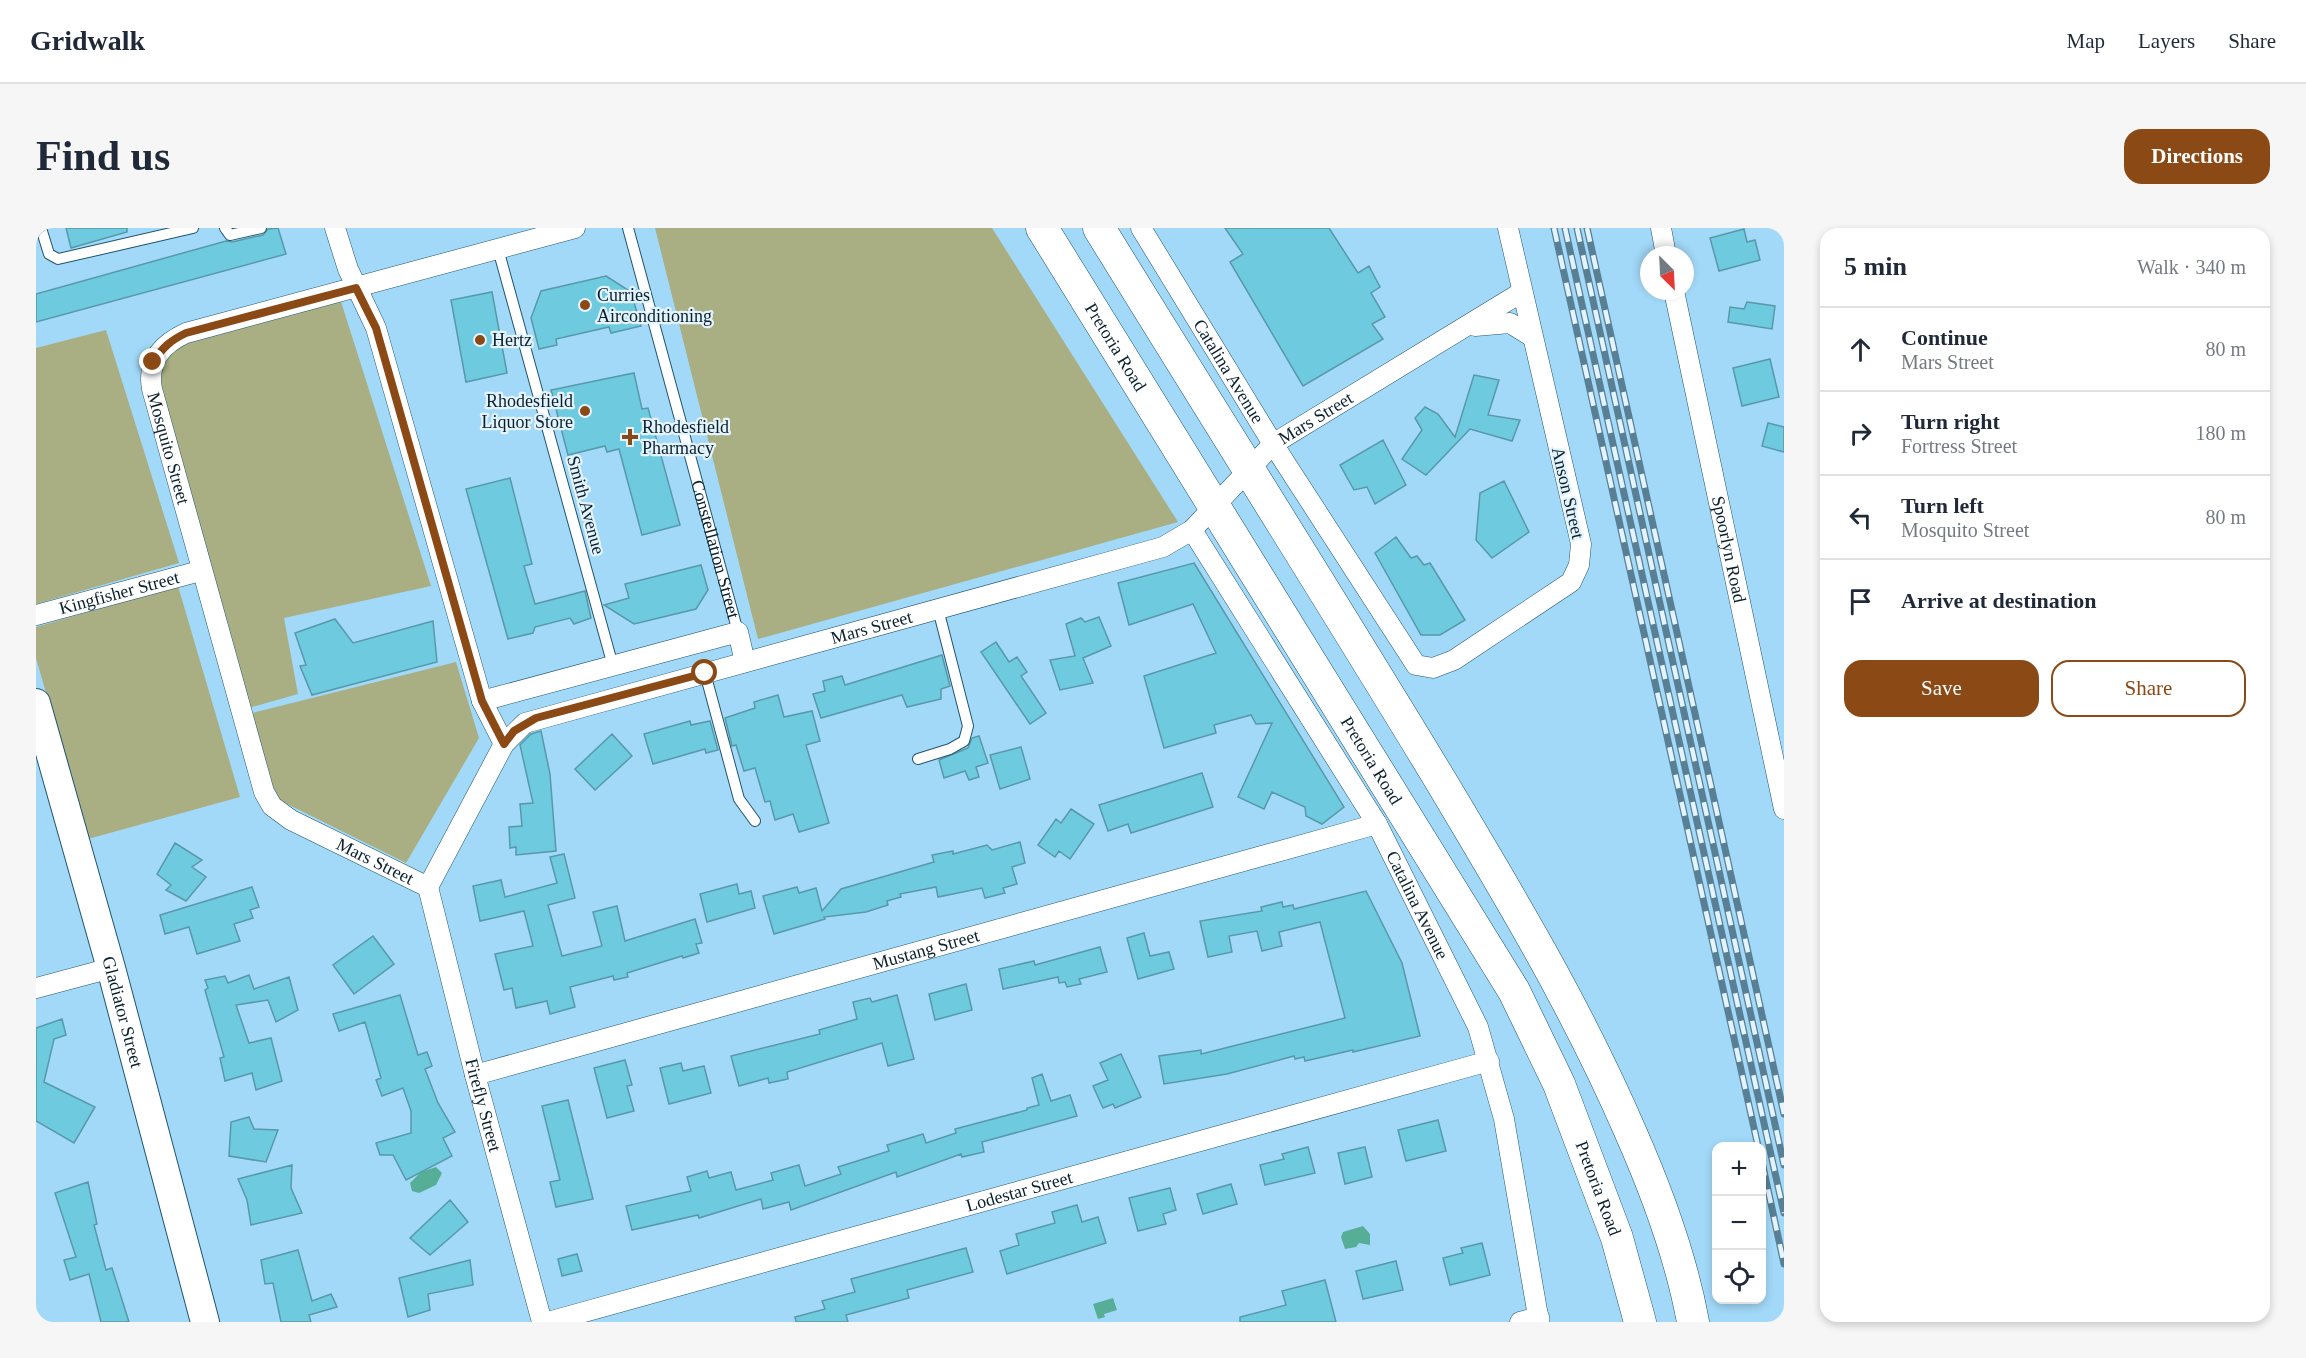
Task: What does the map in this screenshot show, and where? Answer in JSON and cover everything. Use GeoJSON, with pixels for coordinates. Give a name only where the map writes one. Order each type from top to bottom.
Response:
{"type":"FeatureCollection","features":[{"type":"Feature","properties":{"kind":"main road","name":"Pretoria Road"},"geometry":{"type":"LineString","coordinates":[[1042,228],[1203,519],[1514,991],[1559,1084],[1617,1238],[1640,1322]]}},
{"type":"Feature","properties":{"kind":"main road"},"geometry":{"type":"LineString","coordinates":[[1099,228],[1399,712],[1557,979],[1604,1071],[1645,1166],[1666,1222],[1693,1322]]}},
{"type":"Feature","properties":{"kind":"street"},"geometry":{"type":"LineString","coordinates":[[335,228],[356,288],[376,328],[482,701],[504,744]]}},
{"type":"Feature","properties":{"kind":"street","name":"Catalina Avenue"},"geometry":{"type":"LineString","coordinates":[[1142,228],[1273,444],[1416,665]]}},
{"type":"Feature","properties":{"kind":"street","name":"Anson Street"},"geometry":{"type":"LineString","coordinates":[[1416,665],[1433,668],[1454,660],[1571,582],[1579,565],[1581,544],[1531,336],[1508,228]]}},
{"type":"Feature","properties":{"kind":"street"},"geometry":{"type":"LineString","coordinates":[[1661,228],[1664,246]]}},
{"type":"Feature","properties":{"kind":"street","name":"Mosquito Street"},"geometry":{"type":"LineString","coordinates":[[264,792],[200,571],[152,389],[150,370],[153,362],[161,349],[172,339],[186,333],[565,229]]}},
{"type":"Feature","properties":{"kind":"street","name":"Mars Street"},"geometry":{"type":"LineString","coordinates":[[264,792],[273,806],[291,820],[428,887],[504,744],[514,731],[536,718],[1163,547],[1203,519],[1273,444],[1522,292]]}},
{"type":"Feature","properties":{"kind":"street","name":"Spoorlyn Road"},"geometry":{"type":"LineString","coordinates":[[1676,300],[1784,808]]}},
{"type":"Feature","properties":{"kind":"street"},"geometry":{"type":"LineString","coordinates":[[1464,327],[1510,323],[1531,336]]}},
{"type":"Feature","properties":{"kind":"street","name":"Catalina Avenue"},"geometry":{"type":"LineString","coordinates":[[1203,519],[1377,824],[1465,997],[1489,1061],[1504,1119],[1532,1320]]}},
{"type":"Feature","properties":{"kind":"street","name":"Kingfisher Street"},"geometry":{"type":"LineString","coordinates":[[36,615],[200,571]]}},
{"type":"Feature","properties":{"kind":"street"},"geometry":{"type":"LineString","coordinates":[[482,701],[738,632]]}},
{"type":"Feature","properties":{"kind":"street","name":"Constellation Street"},"geometry":{"type":"LineString","coordinates":[[738,632],[745,662]]}},
{"type":"Feature","properties":{"kind":"street","name":"Gladiator Street"},"geometry":{"type":"LineString","coordinates":[[36,703],[42,744],[111,968],[205,1322]]}},
{"type":"Feature","properties":{"kind":"street","name":"Mustang Street"},"geometry":{"type":"LineString","coordinates":[[475,1075],[1377,824]]}},
{"type":"Feature","properties":{"kind":"street","name":"Firefly Street"},"geometry":{"type":"LineString","coordinates":[[428,887],[475,1075],[542,1322]]}},
{"type":"Feature","properties":{"kind":"street"},"geometry":{"type":"LineString","coordinates":[[36,988],[111,968]]}},
{"type":"Feature","properties":{"kind":"street","name":"Lodestar Street"},"geometry":{"type":"LineString","coordinates":[[548,1322],[1489,1061]]}},
{"type":"Feature","properties":{"kind":"lane"},"geometry":{"type":"LineString","coordinates":[[41,228],[49,254],[58,259],[193,228]]}},
{"type":"Feature","properties":{"kind":"lane"},"geometry":{"type":"LineString","coordinates":[[225,228],[230,235],[261,228]]}},
{"type":"Feature","properties":{"kind":"lane","name":"Constellation Street"},"geometry":{"type":"LineString","coordinates":[[628,228],[738,632]]}},
{"type":"Feature","properties":{"kind":"lane","name":"Smith Avenue"},"geometry":{"type":"LineString","coordinates":[[498,249],[613,666]]}},
{"type":"Feature","properties":{"kind":"lane"},"geometry":{"type":"LineString","coordinates":[[918,759],[950,750],[964,741],[968,726],[938,609]]}},
{"type":"Feature","properties":{"kind":"lane"},"geometry":{"type":"LineString","coordinates":[[705,673],[739,799],[755,821]]}},
{"type":"Feature","properties":{"kind":"shaded area"},"geometry":{"type":"Polygon","coordinates":[[[655,228],[992,228],[1178,522],[758,639],[655,228]]]}},
{"type":"Feature","properties":{"kind":"shaded area"},"geometry":{"type":"Polygon","coordinates":[[[338,292],[431,586],[284,618],[298,694],[242,710],[150,374],[180,335],[338,292]]]}},
{"type":"Feature","properties":{"kind":"shaded area"},"geometry":{"type":"Polygon","coordinates":[[[106,330],[179,563],[36,604],[36,348],[106,330]]]}},
{"type":"Feature","properties":{"kind":"shaded area"},"geometry":{"type":"Polygon","coordinates":[[[178,586],[240,797],[88,839],[36,658],[36,627],[178,586]]]}},
{"type":"Feature","properties":{"kind":"shaded area"},"geometry":{"type":"Polygon","coordinates":[[[456,662],[479,738],[406,863],[267,794],[240,716],[456,662]]]}},
{"type":"Feature","properties":{"kind":"shaded area"},"geometry":{"type":"Polygon","coordinates":[[[436,1167],[442,1173],[436,1185],[419,1193],[412,1191],[410,1183],[421,1172],[436,1167]]]}},
{"type":"Feature","properties":{"kind":"shaded area"},"geometry":{"type":"Polygon","coordinates":[[[1363,1226],[1370,1234],[1370,1245],[1359,1243],[1356,1247],[1345,1249],[1341,1237],[1343,1232],[1363,1226]]]}},
{"type":"Feature","properties":{"kind":"shaded area"},"geometry":{"type":"Polygon","coordinates":[[[1113,1298],[1117,1310],[1104,1314],[1105,1317],[1098,1319],[1093,1304],[1113,1298]]]}},
{"type":"Feature","properties":{"kind":"building"},"geometry":{"type":"Polygon","coordinates":[[[66,228],[127,228],[127,232],[71,248],[66,228]]]}},
{"type":"Feature","properties":{"kind":"building"},"geometry":{"type":"Polygon","coordinates":[[[278,228],[286,254],[36,322],[36,294],[226,241],[232,242],[263,235],[268,229],[278,228]]]}},
{"type":"Feature","properties":{"kind":"building"},"geometry":{"type":"Polygon","coordinates":[[[1225,228],[1329,228],[1358,273],[1369,266],[1380,287],[1371,293],[1385,317],[1372,324],[1383,339],[1303,386],[1230,262],[1243,254],[1225,228]]]}},
{"type":"Feature","properties":{"kind":"building"},"geometry":{"type":"Polygon","coordinates":[[[1744,229],[1747,242],[1755,240],[1760,260],[1719,271],[1710,238],[1744,229]]]}},
{"type":"Feature","properties":{"kind":"building","name":"Curries Airconditioning"},"geometry":{"type":"Polygon","coordinates":[[[606,276],[631,292],[641,326],[611,333],[609,327],[556,339],[557,345],[539,349],[531,318],[541,291],[606,276]]]}},
{"type":"Feature","properties":{"kind":"building","name":"Hertz"},"geometry":{"type":"Polygon","coordinates":[[[492,292],[507,373],[466,382],[451,300],[492,292]]]}},
{"type":"Feature","properties":{"kind":"building"},"geometry":{"type":"Polygon","coordinates":[[[1747,302],[1775,306],[1772,329],[1728,322],[1730,307],[1744,309],[1747,302]]]}},
{"type":"Feature","properties":{"kind":"building"},"geometry":{"type":"Polygon","coordinates":[[[1770,359],[1779,397],[1742,406],[1733,368],[1770,359]]]}},
{"type":"Feature","properties":{"kind":"building"},"geometry":{"type":"Polygon","coordinates":[[[634,373],[642,409],[648,408],[680,525],[642,535],[619,449],[607,452],[605,446],[568,455],[551,390],[634,373]]]}},
{"type":"Feature","properties":{"kind":"building"},"geometry":{"type":"Polygon","coordinates":[[[1474,375],[1499,380],[1488,415],[1520,420],[1512,441],[1470,429],[1426,475],[1402,459],[1422,430],[1415,418],[1425,407],[1438,414],[1455,437],[1474,375]]]}},
{"type":"Feature","properties":{"kind":"building"},"geometry":{"type":"Polygon","coordinates":[[[1768,423],[1784,427],[1784,452],[1762,446],[1768,423]]]}},
{"type":"Feature","properties":{"kind":"building"},"geometry":{"type":"Polygon","coordinates":[[[1383,440],[1406,485],[1375,504],[1367,487],[1354,490],[1340,465],[1383,440]]]}},
{"type":"Feature","properties":{"kind":"building"},"geometry":{"type":"Polygon","coordinates":[[[510,478],[532,564],[524,566],[535,604],[585,591],[591,618],[574,624],[570,618],[535,627],[533,633],[508,639],[466,489],[510,478]]]}},
{"type":"Feature","properties":{"kind":"building"},"geometry":{"type":"Polygon","coordinates":[[[1504,481],[1529,532],[1492,558],[1476,540],[1480,493],[1504,481]]]}},
{"type":"Feature","properties":{"kind":"building"},"geometry":{"type":"Polygon","coordinates":[[[1396,537],[1411,558],[1417,556],[1424,565],[1430,563],[1465,620],[1440,635],[1421,635],[1375,553],[1396,537]]]}},
{"type":"Feature","properties":{"kind":"building"},"geometry":{"type":"Polygon","coordinates":[[[1194,563],[1344,807],[1322,824],[1306,816],[1305,807],[1272,792],[1264,809],[1238,797],[1272,723],[1256,724],[1251,715],[1214,725],[1216,733],[1164,748],[1144,676],[1216,653],[1193,604],[1129,625],[1118,583],[1194,563]]]}},
{"type":"Feature","properties":{"kind":"building"},"geometry":{"type":"Polygon","coordinates":[[[701,565],[708,590],[696,609],[634,624],[604,605],[629,598],[625,584],[701,565]]]}},
{"type":"Feature","properties":{"kind":"building"},"geometry":{"type":"Polygon","coordinates":[[[1099,617],[1111,646],[1083,658],[1093,683],[1060,690],[1050,660],[1075,656],[1066,624],[1081,618],[1085,622],[1099,617]]]}},
{"type":"Feature","properties":{"kind":"building"},"geometry":{"type":"Polygon","coordinates":[[[335,619],[353,643],[433,621],[437,662],[312,695],[300,666],[306,665],[295,633],[335,619]]]}},
{"type":"Feature","properties":{"kind":"building"},"geometry":{"type":"Polygon","coordinates":[[[996,642],[1009,662],[1017,657],[1027,672],[1021,676],[1046,713],[1030,724],[981,652],[996,642]]]}},
{"type":"Feature","properties":{"kind":"building"},"geometry":{"type":"Polygon","coordinates":[[[942,655],[950,686],[941,689],[941,699],[907,707],[902,695],[821,718],[813,694],[825,691],[823,681],[842,676],[845,685],[942,655]]]}},
{"type":"Feature","properties":{"kind":"building"},"geometry":{"type":"Polygon","coordinates":[[[778,695],[784,717],[812,711],[820,741],[806,745],[829,823],[799,832],[793,814],[775,820],[770,801],[765,802],[755,768],[744,771],[736,745],[732,746],[725,718],[755,708],[754,702],[778,695]]]}},
{"type":"Feature","properties":{"kind":"building"},"geometry":{"type":"Polygon","coordinates":[[[690,721],[691,725],[710,721],[718,750],[706,753],[705,749],[653,764],[644,734],[690,721]]]}},
{"type":"Feature","properties":{"kind":"building"},"geometry":{"type":"Polygon","coordinates":[[[541,731],[550,774],[556,851],[516,855],[516,847],[510,848],[509,827],[522,826],[520,804],[533,803],[520,745],[531,734],[541,731]]]}},
{"type":"Feature","properties":{"kind":"building"},"geometry":{"type":"Polygon","coordinates":[[[612,734],[632,756],[595,790],[575,769],[612,734]]]}},
{"type":"Feature","properties":{"kind":"building"},"geometry":{"type":"Polygon","coordinates":[[[979,736],[988,763],[976,767],[979,777],[969,780],[965,771],[944,778],[939,760],[968,748],[972,738],[979,736]]]}},
{"type":"Feature","properties":{"kind":"building"},"geometry":{"type":"Polygon","coordinates":[[[1021,747],[1030,779],[1000,789],[990,755],[1021,747]]]}},
{"type":"Feature","properties":{"kind":"building"},"geometry":{"type":"Polygon","coordinates":[[[1202,773],[1213,807],[1131,833],[1128,824],[1108,831],[1099,805],[1202,773]]]}},
{"type":"Feature","properties":{"kind":"building"},"geometry":{"type":"Polygon","coordinates":[[[1071,809],[1094,824],[1070,859],[1059,851],[1055,857],[1038,845],[1056,819],[1061,823],[1071,809]]]}},
{"type":"Feature","properties":{"kind":"building"},"geometry":{"type":"Polygon","coordinates":[[[1020,842],[1025,863],[1012,867],[1017,884],[1003,888],[1005,893],[985,898],[982,888],[938,897],[936,887],[900,894],[901,897],[887,901],[888,905],[866,912],[824,917],[825,919],[774,934],[763,896],[797,887],[799,893],[816,888],[822,911],[841,889],[934,862],[932,855],[953,851],[953,854],[987,845],[992,850],[1020,842]]]}},
{"type":"Feature","properties":{"kind":"building"},"geometry":{"type":"Polygon","coordinates":[[[175,843],[202,860],[192,867],[206,877],[186,901],[166,890],[171,885],[157,874],[175,843]]]}},
{"type":"Feature","properties":{"kind":"building"},"geometry":{"type":"Polygon","coordinates":[[[564,854],[575,898],[548,905],[562,956],[602,946],[593,912],[617,906],[625,941],[695,919],[702,943],[696,944],[699,953],[627,973],[628,977],[614,980],[613,976],[570,987],[575,1007],[550,1014],[547,1001],[516,1008],[512,988],[504,990],[495,954],[533,946],[524,911],[480,921],[473,886],[501,880],[505,897],[557,883],[550,857],[564,854]]]}},
{"type":"Feature","properties":{"kind":"building"},"geometry":{"type":"Polygon","coordinates":[[[737,884],[739,894],[751,891],[755,908],[707,922],[700,894],[737,884]]]}},
{"type":"Feature","properties":{"kind":"building"},"geometry":{"type":"Polygon","coordinates":[[[252,887],[259,907],[250,910],[253,918],[234,924],[240,941],[197,954],[189,927],[165,934],[160,915],[252,887]]]}},
{"type":"Feature","properties":{"kind":"building"},"geometry":{"type":"Polygon","coordinates":[[[1366,891],[1402,963],[1420,1036],[1305,1061],[1304,1057],[1295,1059],[1294,1056],[1227,1074],[1164,1084],[1159,1056],[1201,1050],[1201,1054],[1345,1018],[1320,922],[1279,932],[1282,946],[1262,951],[1257,931],[1229,936],[1232,952],[1208,957],[1200,921],[1262,911],[1261,907],[1282,902],[1283,907],[1293,905],[1294,909],[1366,891]]]}},
{"type":"Feature","properties":{"kind":"building"},"geometry":{"type":"Polygon","coordinates":[[[1144,933],[1150,956],[1169,952],[1174,969],[1138,979],[1127,938],[1144,933]]]}},
{"type":"Feature","properties":{"kind":"building"},"geometry":{"type":"Polygon","coordinates":[[[373,936],[394,964],[354,994],[333,965],[373,936]]]}},
{"type":"Feature","properties":{"kind":"building"},"geometry":{"type":"Polygon","coordinates":[[[1100,947],[1107,972],[1079,979],[1081,984],[1067,987],[1065,982],[1059,983],[1058,977],[1003,989],[999,969],[1034,961],[1035,965],[1100,947]]]}},
{"type":"Feature","properties":{"kind":"building"},"geometry":{"type":"Polygon","coordinates":[[[249,975],[254,989],[289,977],[298,1010],[276,1022],[268,1000],[236,1005],[249,1043],[271,1038],[282,1081],[256,1090],[252,1073],[225,1081],[220,1058],[224,1057],[205,990],[208,988],[205,980],[225,976],[228,983],[249,975]]]}},
{"type":"Feature","properties":{"kind":"building"},"geometry":{"type":"Polygon","coordinates":[[[966,984],[972,1010],[935,1020],[929,994],[966,984]]]}},
{"type":"Feature","properties":{"kind":"building"},"geometry":{"type":"Polygon","coordinates":[[[400,995],[418,1055],[427,1052],[432,1066],[425,1069],[438,1103],[455,1132],[443,1138],[452,1156],[406,1180],[393,1155],[380,1155],[376,1143],[411,1133],[411,1111],[403,1088],[382,1096],[376,1080],[381,1078],[365,1022],[339,1031],[333,1014],[400,995]]]}},
{"type":"Feature","properties":{"kind":"building"},"geometry":{"type":"Polygon","coordinates":[[[897,995],[914,1059],[888,1066],[882,1043],[787,1072],[788,1079],[769,1083],[768,1078],[739,1086],[731,1056],[820,1034],[819,1030],[857,1019],[853,1002],[870,998],[872,1002],[897,995]]]}},
{"type":"Feature","properties":{"kind":"building"},"geometry":{"type":"Polygon","coordinates":[[[62,1019],[66,1035],[54,1039],[44,1082],[95,1107],[74,1143],[36,1121],[36,1028],[62,1019]]]}},
{"type":"Feature","properties":{"kind":"building"},"geometry":{"type":"Polygon","coordinates":[[[1121,1054],[1141,1097],[1115,1108],[1113,1104],[1103,1108],[1093,1086],[1108,1080],[1100,1063],[1121,1054]]]}},
{"type":"Feature","properties":{"kind":"building"},"geometry":{"type":"Polygon","coordinates":[[[625,1060],[632,1085],[627,1086],[634,1111],[607,1118],[594,1068],[625,1060]]]}},
{"type":"Feature","properties":{"kind":"building"},"geometry":{"type":"Polygon","coordinates":[[[681,1063],[683,1071],[704,1066],[711,1093],[669,1104],[660,1068],[681,1063]]]}},
{"type":"Feature","properties":{"kind":"building"},"geometry":{"type":"Polygon","coordinates":[[[1042,1074],[1051,1101],[1070,1095],[1077,1116],[982,1142],[984,1152],[962,1157],[961,1154],[897,1177],[896,1172],[791,1210],[789,1202],[763,1209],[761,1199],[699,1218],[698,1215],[632,1230],[626,1206],[691,1191],[687,1177],[707,1171],[709,1178],[731,1172],[736,1190],[773,1180],[771,1173],[799,1165],[805,1186],[841,1174],[838,1167],[889,1151],[887,1145],[923,1134],[926,1143],[956,1133],[955,1129],[1039,1105],[1032,1078],[1042,1074]]]}},
{"type":"Feature","properties":{"kind":"building"},"geometry":{"type":"Polygon","coordinates":[[[568,1100],[593,1199],[556,1207],[550,1182],[560,1180],[542,1106],[568,1100]]]}},
{"type":"Feature","properties":{"kind":"building"},"geometry":{"type":"Polygon","coordinates":[[[249,1117],[254,1129],[278,1130],[266,1162],[229,1156],[231,1122],[249,1117]]]}},
{"type":"Feature","properties":{"kind":"building"},"geometry":{"type":"Polygon","coordinates":[[[1438,1120],[1446,1151],[1406,1161],[1398,1130],[1438,1120]]]}},
{"type":"Feature","properties":{"kind":"building"},"geometry":{"type":"Polygon","coordinates":[[[1308,1147],[1315,1173],[1265,1185],[1260,1165],[1284,1159],[1282,1154],[1308,1147]]]}},
{"type":"Feature","properties":{"kind":"building"},"geometry":{"type":"Polygon","coordinates":[[[1365,1147],[1372,1177],[1345,1184],[1338,1153],[1365,1147]]]}},
{"type":"Feature","properties":{"kind":"building"},"geometry":{"type":"Polygon","coordinates":[[[292,1165],[291,1188],[302,1213],[251,1225],[247,1200],[238,1179],[292,1165]]]}},
{"type":"Feature","properties":{"kind":"building"},"geometry":{"type":"Polygon","coordinates":[[[88,1182],[97,1224],[94,1225],[106,1270],[112,1268],[129,1322],[101,1322],[89,1274],[70,1280],[64,1260],[76,1257],[55,1193],[88,1182]]]}},
{"type":"Feature","properties":{"kind":"building"},"geometry":{"type":"Polygon","coordinates":[[[1231,1184],[1237,1204],[1203,1214],[1197,1194],[1231,1184]]]}},
{"type":"Feature","properties":{"kind":"building"},"geometry":{"type":"Polygon","coordinates":[[[1170,1188],[1176,1210],[1163,1214],[1166,1224],[1138,1231],[1129,1198],[1170,1188]]]}},
{"type":"Feature","properties":{"kind":"building"},"geometry":{"type":"Polygon","coordinates":[[[450,1200],[468,1222],[430,1255],[410,1238],[450,1200]]]}},
{"type":"Feature","properties":{"kind":"building"},"geometry":{"type":"Polygon","coordinates":[[[1077,1205],[1082,1222],[1098,1217],[1106,1243],[1007,1274],[1000,1251],[1019,1245],[1016,1234],[1055,1223],[1052,1212],[1077,1205]]]}},
{"type":"Feature","properties":{"kind":"building"},"geometry":{"type":"Polygon","coordinates":[[[1482,1243],[1490,1275],[1450,1285],[1443,1258],[1463,1253],[1461,1248],[1482,1243]]]}},
{"type":"Feature","properties":{"kind":"building"},"geometry":{"type":"Polygon","coordinates":[[[966,1248],[973,1272],[907,1290],[909,1298],[846,1315],[848,1322],[796,1322],[795,1317],[825,1309],[822,1301],[855,1292],[851,1279],[966,1248]]]}},
{"type":"Feature","properties":{"kind":"building"},"geometry":{"type":"Polygon","coordinates":[[[298,1250],[312,1301],[331,1294],[337,1307],[309,1315],[311,1322],[281,1322],[273,1283],[265,1284],[261,1260],[298,1250]]]}},
{"type":"Feature","properties":{"kind":"building"},"geometry":{"type":"Polygon","coordinates":[[[577,1254],[582,1271],[562,1276],[558,1259],[577,1254]]]}},
{"type":"Feature","properties":{"kind":"building"},"geometry":{"type":"Polygon","coordinates":[[[470,1260],[473,1285],[428,1294],[430,1310],[408,1317],[399,1278],[470,1260]]]}},
{"type":"Feature","properties":{"kind":"building"},"geometry":{"type":"Polygon","coordinates":[[[1396,1261],[1403,1290],[1363,1299],[1356,1271],[1396,1261]]]}},
{"type":"Feature","properties":{"kind":"building"},"geometry":{"type":"Polygon","coordinates":[[[1325,1280],[1336,1322],[1240,1322],[1240,1317],[1286,1305],[1282,1291],[1325,1280]]]}},
{"type":"Feature","properties":{"kind":"railway"},"geometry":{"type":"LineString","coordinates":[[1554,228],[1757,1142]]}},
{"type":"Feature","properties":{"kind":"railway"},"geometry":{"type":"LineString","coordinates":[[1565,228],[1784,1213]]}},
{"type":"Feature","properties":{"kind":"railway"},"geometry":{"type":"LineString","coordinates":[[1577,228],[1784,1165]]}},
{"type":"Feature","properties":{"kind":"railway"},"geometry":{"type":"LineString","coordinates":[[1587,228],[1784,1114]]}},
{"type":"Feature","properties":{"kind":"railway"},"geometry":{"type":"LineString","coordinates":[[1766,1181],[1784,1264]]}},
{"type":"Feature","properties":{"kind":"place","name":"Curries Airconditioning"},"geometry":{"type":"Point","coordinates":[585,305]}},
{"type":"Feature","properties":{"kind":"place","name":"Hertz"},"geometry":{"type":"Point","coordinates":[480,340]}},
{"type":"Feature","properties":{"kind":"place","name":"Rhodesfield Liquor Store"},"geometry":{"type":"Point","coordinates":[585,411]}},
{"type":"Feature","properties":{"kind":"place","name":"Rhodesfield Pharmacy"},"geometry":{"type":"Point","coordinates":[630,437]}},
{"type":"Feature","properties":{"kind":"route"},"geometry":{"type":"LineString","coordinates":[[153,362],[161,349],[172,339],[186,333],[356,288],[376,328],[482,701],[504,744],[514,731],[536,718],[705,673]]}}]}
